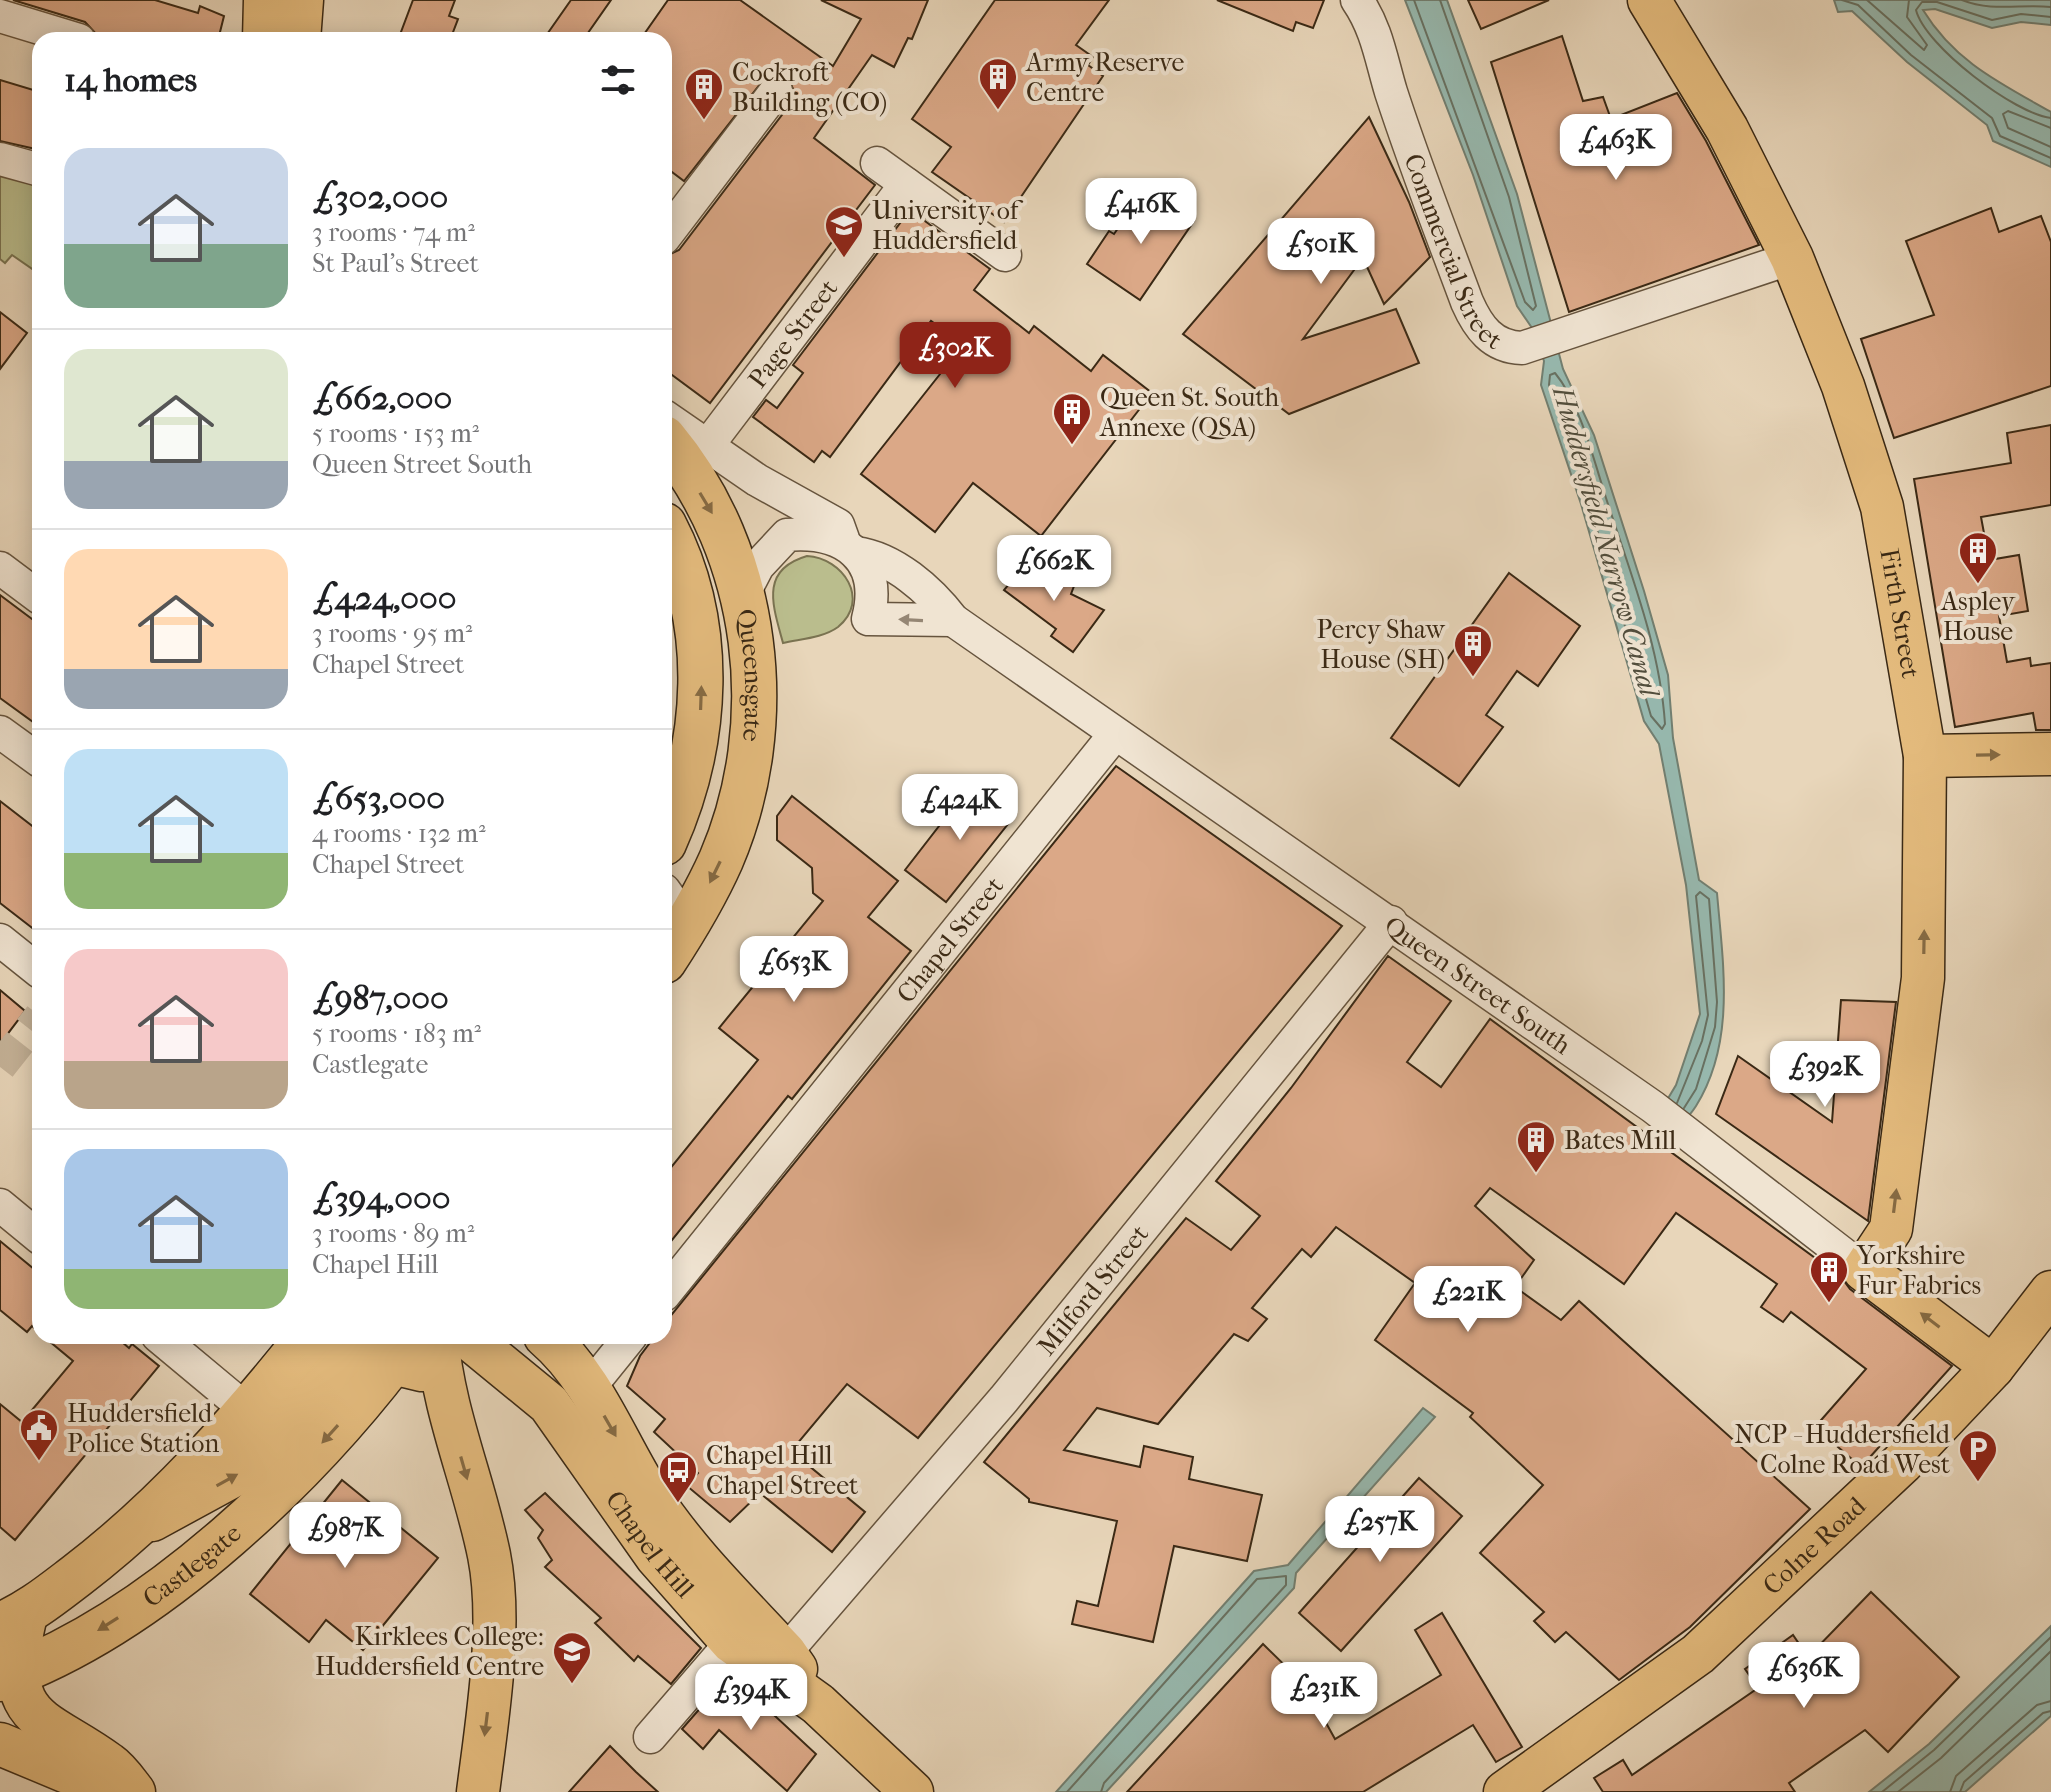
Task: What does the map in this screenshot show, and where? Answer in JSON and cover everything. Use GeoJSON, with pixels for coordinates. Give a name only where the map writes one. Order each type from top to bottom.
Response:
{"type":"FeatureCollection","features":[{"type":"Feature","properties":{"kind":"highway"},"geometry":{"type":"LineString","coordinates":[[265,32],[266,0]]}},
{"type":"Feature","properties":{"kind":"highway"},"geometry":{"type":"LineString","coordinates":[[299,32],[301,0]]}},
{"type":"Feature","properties":{"kind":"highway","name":"Queensgate"},"geometry":{"type":"LineString","coordinates":[[672,451],[714,517],[743,595],[755,690],[745,782],[721,859],[673,947]]}},
{"type":"Feature","properties":{"kind":"highway","name":"Queensgate"},"geometry":{"type":"LineString","coordinates":[[672,540],[696,621],[702,697],[672,811]]}},
{"type":"Feature","properties":{"kind":"highway"},"geometry":{"type":"LineString","coordinates":[[13,1620],[134,1530],[253,1406],[303,1344]]}},
{"type":"Feature","properties":{"kind":"highway","name":"Castlegate"},"geometry":{"type":"LineString","coordinates":[[1,1679],[68,1649],[170,1585],[298,1469],[361,1399],[431,1356]]}},
{"type":"Feature","properties":{"kind":"main road","name":"Firth Street"},"geometry":{"type":"LineString","coordinates":[[1649,0],[1727,129],[1792,258],[1843,386],[1882,507],[1925,756],[1923,978],[1891,1229],[1864,1270]]}},
{"type":"Feature","properties":{"kind":"main road"},"geometry":{"type":"LineString","coordinates":[[1925,756],[2051,754]]}},
{"type":"Feature","properties":{"kind":"main road","name":"Queen Street South"},"geometry":{"type":"LineString","coordinates":[[1864,1270],[1993,1367]]}},
{"type":"Feature","properties":{"kind":"main road","name":"Colne Road"},"geometry":{"type":"LineString","coordinates":[[1505,1792],[1698,1654],[1873,1493],[1993,1367],[2051,1292]]}},
{"type":"Feature","properties":{"kind":"main road"},"geometry":{"type":"LineString","coordinates":[[253,1406],[327,1344]]}},
{"type":"Feature","properties":{"kind":"main road","name":"Chapel Hill"},"geometry":{"type":"LineString","coordinates":[[553,1344],[589,1388],[649,1495],[682,1539],[785,1653],[818,1704]]}},
{"type":"Feature","properties":{"kind":"main road"},"geometry":{"type":"LineString","coordinates":[[134,1530],[242,1471],[346,1366],[368,1357],[431,1356],[489,1557],[494,1598],[489,1704],[478,1792]]}},
{"type":"Feature","properties":{"kind":"main road","name":"Chapel Hill"},"geometry":{"type":"LineString","coordinates":[[431,1356],[501,1365],[549,1404],[656,1556],[732,1642],[818,1704],[912,1792]]}},
{"type":"Feature","properties":{"kind":"main road"},"geometry":{"type":"LineString","coordinates":[[13,1620],[14,1636],[1,1679],[17,1709],[16,1734]]}},
{"type":"Feature","properties":{"kind":"main road"},"geometry":{"type":"LineString","coordinates":[[16,1734],[85,1783],[115,1792]]}},
{"type":"Feature","properties":{"kind":"main road"},"geometry":{"type":"LineString","coordinates":[[16,1734],[111,1765],[134,1792]]}},
{"type":"Feature","properties":{"kind":"street","name":"Commercial Street"},"geometry":{"type":"LineString","coordinates":[[1357,0],[1370,20],[1391,90],[1476,324],[1488,336],[1508,347],[1522,348],[1792,258]]}},
{"type":"Feature","properties":{"kind":"street"},"geometry":{"type":"LineString","coordinates":[[0,16],[53,32]]}},
{"type":"Feature","properties":{"kind":"street"},"geometry":{"type":"LineString","coordinates":[[672,228],[776,91]]}},
{"type":"Feature","properties":{"kind":"street"},"geometry":{"type":"LineString","coordinates":[[0,159],[32,168]]}},
{"type":"Feature","properties":{"kind":"street"},"geometry":{"type":"LineString","coordinates":[[877,163],[1005,255]]}},
{"type":"Feature","properties":{"kind":"street","name":"Page Street"},"geometry":{"type":"LineString","coordinates":[[708,445],[906,184]]}},
{"type":"Feature","properties":{"kind":"street","name":"Queen Street South"},"geometry":{"type":"LineString","coordinates":[[672,421],[757,480],[838,525],[872,585],[910,589],[946,611]]}},
{"type":"Feature","properties":{"kind":"street","name":"Queen Street South"},"geometry":{"type":"LineString","coordinates":[[757,480],[787,535],[812,533],[876,555],[946,611],[1115,734],[1391,922],[1653,1107],[1864,1270]]}},
{"type":"Feature","properties":{"kind":"street"},"geometry":{"type":"LineString","coordinates":[[743,595],[758,566],[787,535]]}},
{"type":"Feature","properties":{"kind":"street"},"geometry":{"type":"LineString","coordinates":[[0,568],[32,592]]}},
{"type":"Feature","properties":{"kind":"street"},"geometry":{"type":"LineString","coordinates":[[872,585],[868,619],[946,611]]}},
{"type":"Feature","properties":{"kind":"street"},"geometry":{"type":"LineString","coordinates":[[0,732],[32,755]]}},
{"type":"Feature","properties":{"kind":"street","name":"Chapel Street"},"geometry":{"type":"LineString","coordinates":[[672,1285],[1115,734]]}},
{"type":"Feature","properties":{"kind":"street"},"geometry":{"type":"LineString","coordinates":[[672,901],[679,911],[673,947]]}},
{"type":"Feature","properties":{"kind":"street","name":"Milford Street"},"geometry":{"type":"LineString","coordinates":[[785,1653],[1004,1399],[1391,922]]}},
{"type":"Feature","properties":{"kind":"street"},"geometry":{"type":"LineString","coordinates":[[0,940],[32,966]]}},
{"type":"Feature","properties":{"kind":"street"},"geometry":{"type":"LineString","coordinates":[[0,1205],[32,1231]]}},
{"type":"Feature","properties":{"kind":"street"},"geometry":{"type":"LineString","coordinates":[[169,1344],[253,1406]]}},
{"type":"Feature","properties":{"kind":"street"},"geometry":{"type":"LineString","coordinates":[[589,1388],[625,1344]]}},
{"type":"Feature","properties":{"kind":"street"},"geometry":{"type":"LineString","coordinates":[[650,1737],[732,1642]]}},
{"type":"Feature","properties":{"kind":"green space"},"geometry":{"type":"Polygon","coordinates":[[[0,168],[17,170],[32,183],[32,269],[12,255],[5,263],[0,259],[0,168]]]}},
{"type":"Feature","properties":{"kind":"green space"},"geometry":{"type":"Polygon","coordinates":[[[807,556],[832,564],[841,572],[852,593],[852,605],[848,616],[832,631],[783,643],[774,603],[776,580],[792,562],[807,556]]]}},
{"type":"Feature","properties":{"kind":"water","name":"Huddersfield Narrow Canal"},"geometry":{"type":"Polygon","coordinates":[[[1405,0],[1447,0],[1517,194],[1563,369],[1594,435],[1668,675],[1673,738],[1699,880],[1717,893],[1724,1002],[1717,1056],[1709,1081],[1693,1111],[1664,1144],[1649,1130],[1676,1085],[1700,1014],[1686,885],[1659,744],[1644,721],[1581,504],[1541,385],[1544,361],[1532,328],[1517,306],[1473,175],[1405,0]]]}},
{"type":"Feature","properties":{"kind":"water"},"geometry":{"type":"Polygon","coordinates":[[[1834,0],[2051,0],[2051,25],[2021,22],[1992,28],[1935,9],[1923,10],[1949,44],[1980,70],[2051,112],[2051,167],[1993,141],[1987,125],[1907,62],[1852,11],[1838,12],[1834,0]]]}},
{"type":"Feature","properties":{"kind":"water"},"geometry":{"type":"Polygon","coordinates":[[[1423,1408],[1435,1417],[1296,1573],[1294,1588],[1106,1792],[1056,1792],[1254,1571],[1288,1565],[1423,1408]]]}},
{"type":"Feature","properties":{"kind":"water"},"geometry":{"type":"Polygon","coordinates":[[[2051,1626],[2051,1716],[1965,1792],[1869,1792],[1929,1744],[2051,1626]]]}},
{"type":"Feature","properties":{"kind":"building"},"geometry":{"type":"Polygon","coordinates":[[[13,0],[155,0],[198,13],[200,6],[224,16],[220,32],[94,32],[85,22],[13,0]]]}},
{"type":"Feature","properties":{"kind":"building"},"geometry":{"type":"Polygon","coordinates":[[[413,0],[455,0],[449,16],[458,19],[453,32],[401,32],[413,0]]]}},
{"type":"Feature","properties":{"kind":"building"},"geometry":{"type":"Polygon","coordinates":[[[571,0],[611,0],[589,32],[549,32],[571,0]]]}},
{"type":"Feature","properties":{"kind":"building"},"geometry":{"type":"Polygon","coordinates":[[[668,0],[740,0],[833,66],[861,19],[821,0],[928,0],[912,39],[908,38],[894,67],[872,55],[814,138],[875,185],[710,403],[672,375],[672,253],[679,250],[791,103],[795,93],[787,76],[768,74],[684,181],[672,172],[672,32],[646,32],[668,0]]]}},
{"type":"Feature","properties":{"kind":"building","name":"Army Reserve Centre"},"geometry":{"type":"Polygon","coordinates":[[[995,0],[1109,0],[1076,45],[1093,57],[1088,65],[1103,76],[1004,222],[932,172],[951,147],[912,119],[995,0]]]}},
{"type":"Feature","properties":{"kind":"building"},"geometry":{"type":"Polygon","coordinates":[[[1217,0],[1324,0],[1313,28],[1296,22],[1293,31],[1217,0]]]}},
{"type":"Feature","properties":{"kind":"building"},"geometry":{"type":"Polygon","coordinates":[[[1468,0],[1549,0],[1481,29],[1468,0]]]}},
{"type":"Feature","properties":{"kind":"building"},"geometry":{"type":"Polygon","coordinates":[[[1562,36],[1583,101],[1603,97],[1611,119],[1677,93],[1706,141],[1759,245],[1569,312],[1491,62],[1562,36]]]}},
{"type":"Feature","properties":{"kind":"building"},"geometry":{"type":"Polygon","coordinates":[[[0,80],[32,90],[32,148],[0,141],[0,80]]]}},
{"type":"Feature","properties":{"kind":"building"},"geometry":{"type":"Polygon","coordinates":[[[1369,117],[1409,202],[1430,257],[1384,304],[1363,258],[1303,339],[1396,309],[1419,363],[1289,414],[1183,334],[1369,117]]]}},
{"type":"Feature","properties":{"kind":"building"},"geometry":{"type":"Polygon","coordinates":[[[1158,196],[1194,221],[1140,300],[1087,264],[1109,231],[1114,234],[1139,198],[1151,206],[1158,196]]]}},
{"type":"Feature","properties":{"kind":"building"},"geometry":{"type":"Polygon","coordinates":[[[1991,208],[1999,232],[2041,216],[2051,242],[2051,386],[1894,438],[1861,339],[1934,315],[1906,241],[1991,208]]]}},
{"type":"Feature","properties":{"kind":"building"},"geometry":{"type":"Polygon","coordinates":[[[910,210],[990,269],[974,290],[1029,333],[1034,326],[1091,371],[1103,355],[1152,393],[1041,536],[973,483],[935,532],[861,474],[963,345],[931,321],[830,457],[822,451],[814,462],[753,417],[766,400],[777,408],[803,373],[793,365],[910,210]]]}},
{"type":"Feature","properties":{"kind":"building"},"geometry":{"type":"Polygon","coordinates":[[[0,312],[27,333],[0,369],[0,312]]]}},
{"type":"Feature","properties":{"kind":"building","name":"Aspley House"},"geometry":{"type":"Polygon","coordinates":[[[2051,425],[2051,505],[1981,517],[1989,560],[2019,555],[2028,611],[1999,616],[2007,662],[2030,658],[2031,666],[2051,663],[2051,730],[2036,730],[2033,713],[1955,727],[1914,479],[2011,463],[2007,433],[2051,425]]]}},
{"type":"Feature","properties":{"kind":"building"},"geometry":{"type":"Polygon","coordinates":[[[1032,556],[1074,586],[1071,594],[1104,610],[1073,652],[1051,636],[1056,629],[1004,590],[1032,556]]]}},
{"type":"Feature","properties":{"kind":"building","name":"Percy Shaw House (SH)"},"geometry":{"type":"Polygon","coordinates":[[[1509,573],[1580,626],[1538,686],[1517,671],[1486,715],[1503,727],[1459,786],[1391,738],[1509,573]]]}},
{"type":"Feature","properties":{"kind":"building"},"geometry":{"type":"Polygon","coordinates":[[[0,595],[32,619],[32,721],[0,698],[0,595]]]}},
{"type":"Feature","properties":{"kind":"building"},"geometry":{"type":"Polygon","coordinates":[[[1116,766],[1342,926],[918,1438],[847,1384],[791,1451],[865,1512],[832,1552],[760,1493],[730,1522],[687,1486],[698,1473],[654,1432],[665,1419],[627,1386],[640,1356],[649,1344],[672,1344],[672,1314],[1116,766]]]}},
{"type":"Feature","properties":{"kind":"building"},"geometry":{"type":"Polygon","coordinates":[[[974,781],[1016,814],[946,902],[905,870],[974,781]]]}},
{"type":"Feature","properties":{"kind":"building"},"geometry":{"type":"Polygon","coordinates":[[[792,796],[898,881],[868,917],[911,951],[792,1099],[788,1096],[672,1240],[672,1166],[758,1060],[719,1028],[823,901],[813,893],[812,868],[777,840],[777,816],[792,796]]]}},
{"type":"Feature","properties":{"kind":"building"},"geometry":{"type":"Polygon","coordinates":[[[0,801],[32,826],[32,928],[0,903],[0,801]]]}},
{"type":"Feature","properties":{"kind":"building"},"geometry":{"type":"Polygon","coordinates":[[[1388,956],[1451,1001],[1407,1062],[1441,1087],[1490,1019],[1841,1277],[1850,1289],[1952,1366],[1861,1467],[1815,1427],[1866,1369],[1791,1312],[1783,1322],[1761,1307],[1777,1284],[1676,1213],[1624,1284],[1490,1188],[1475,1206],[1534,1260],[1515,1287],[1561,1320],[1579,1301],[1810,1509],[1690,1627],[1619,1680],[1566,1632],[1555,1642],[1534,1621],[1544,1612],[1480,1553],[1543,1485],[1470,1417],[1473,1413],[1375,1340],[1415,1283],[1336,1227],[1311,1257],[1302,1249],[1252,1308],[1267,1319],[1248,1341],[1234,1334],[1158,1424],[1097,1408],[1064,1450],[1140,1467],[1144,1446],[1193,1457],[1189,1479],[1262,1495],[1247,1561],[1174,1546],[1153,1642],[1072,1624],[1077,1601],[1098,1606],[1117,1521],[1029,1502],[984,1462],[1186,1218],[1231,1250],[1260,1216],[1216,1181],[1291,1088],[1388,956]]]}},
{"type":"Feature","properties":{"kind":"building"},"geometry":{"type":"Polygon","coordinates":[[[0,990],[25,1011],[0,1044],[0,990]]]}},
{"type":"Feature","properties":{"kind":"building"},"geometry":{"type":"Polygon","coordinates":[[[1841,1000],[1896,1002],[1868,1221],[1716,1114],[1738,1056],[1832,1122],[1841,1000]]]}},
{"type":"Feature","properties":{"kind":"building"},"geometry":{"type":"Polygon","coordinates":[[[0,1241],[32,1267],[32,1326],[27,1332],[0,1310],[0,1241]]]}},
{"type":"Feature","properties":{"kind":"building"},"geometry":{"type":"Polygon","coordinates":[[[53,1344],[124,1344],[129,1348],[132,1344],[159,1366],[15,1540],[0,1527],[0,1404],[22,1422],[73,1361],[53,1344]]]}},
{"type":"Feature","properties":{"kind":"building"},"geometry":{"type":"Polygon","coordinates":[[[1419,1478],[1462,1516],[1341,1651],[1299,1613],[1419,1478]]]}},
{"type":"Feature","properties":{"kind":"building"},"geometry":{"type":"Polygon","coordinates":[[[342,1480],[438,1558],[363,1650],[326,1620],[309,1642],[250,1594],[342,1480]]]}},
{"type":"Feature","properties":{"kind":"building"},"geometry":{"type":"Polygon","coordinates":[[[545,1493],[701,1648],[671,1684],[638,1656],[634,1661],[595,1623],[601,1618],[545,1567],[552,1560],[538,1538],[543,1530],[525,1510],[545,1493]]]}},
{"type":"Feature","properties":{"kind":"building"},"geometry":{"type":"Polygon","coordinates":[[[1871,1592],[1959,1677],[1888,1752],[1865,1730],[1789,1783],[1795,1792],[1603,1792],[1594,1778],[1623,1760],[1632,1775],[1758,1688],[1745,1669],[1793,1635],[1808,1657],[1871,1592]]]}},
{"type":"Feature","properties":{"kind":"building"},"geometry":{"type":"Polygon","coordinates":[[[1442,1613],[1522,1747],[1496,1762],[1473,1725],[1363,1792],[1127,1792],[1263,1644],[1308,1688],[1293,1705],[1310,1694],[1335,1739],[1441,1675],[1415,1630],[1442,1613]]]}},
{"type":"Feature","properties":{"kind":"building"},"geometry":{"type":"Polygon","coordinates":[[[730,1674],[816,1754],[787,1791],[719,1730],[703,1749],[682,1729],[730,1674]]]}},
{"type":"Feature","properties":{"kind":"building"},"geometry":{"type":"Polygon","coordinates":[[[610,1746],[636,1772],[658,1792],[569,1792],[610,1746]]]}},
{"type":"Feature","properties":{"kind":"tunnel"},"geometry":{"type":"LineString","coordinates":[[0,1067],[32,1026]]}},
{"type":"Feature","properties":{"kind":"place","name":"Army Reserve Centre"},"geometry":{"type":"Point","coordinates":[998,111]}},
{"type":"Feature","properties":{"kind":"place","name":"Cockroft Building (CO)"},"geometry":{"type":"Point","coordinates":[704,121]}},
{"type":"Feature","properties":{"kind":"place","name":"University of Huddersfield"},"geometry":{"type":"Point","coordinates":[844,259]}},
{"type":"Feature","properties":{"kind":"place","name":"Queen St. South Annexe (QSA)"},"geometry":{"type":"Point","coordinates":[1072,446]}},
{"type":"Feature","properties":{"kind":"place","name":"Aspley House"},"geometry":{"type":"Point","coordinates":[1978,585]}},
{"type":"Feature","properties":{"kind":"place","name":"Percy Shaw House (SH)"},"geometry":{"type":"Point","coordinates":[1473,678]}},
{"type":"Feature","properties":{"kind":"place","name":"Bates Mill"},"geometry":{"type":"Point","coordinates":[1536,1174]}},
{"type":"Feature","properties":{"kind":"place","name":"Yorkshire Fur Fabrics"},"geometry":{"type":"Point","coordinates":[1829,1304]}},
{"type":"Feature","properties":{"kind":"place","name":"Huddersfield Police Station"},"geometry":{"type":"Point","coordinates":[39,1462]}},
{"type":"Feature","properties":{"kind":"place","name":"NCP - Huddersfield Colne Road West"},"geometry":{"type":"Point","coordinates":[1978,1483]}},
{"type":"Feature","properties":{"kind":"place","name":"Chapel Hill Chapel Street"},"geometry":{"type":"Point","coordinates":[678,1504]}},
{"type":"Feature","properties":{"kind":"place","name":"Kirklees College: Huddersfield Centre"},"geometry":{"type":"Point","coordinates":[572,1685]}}]}
